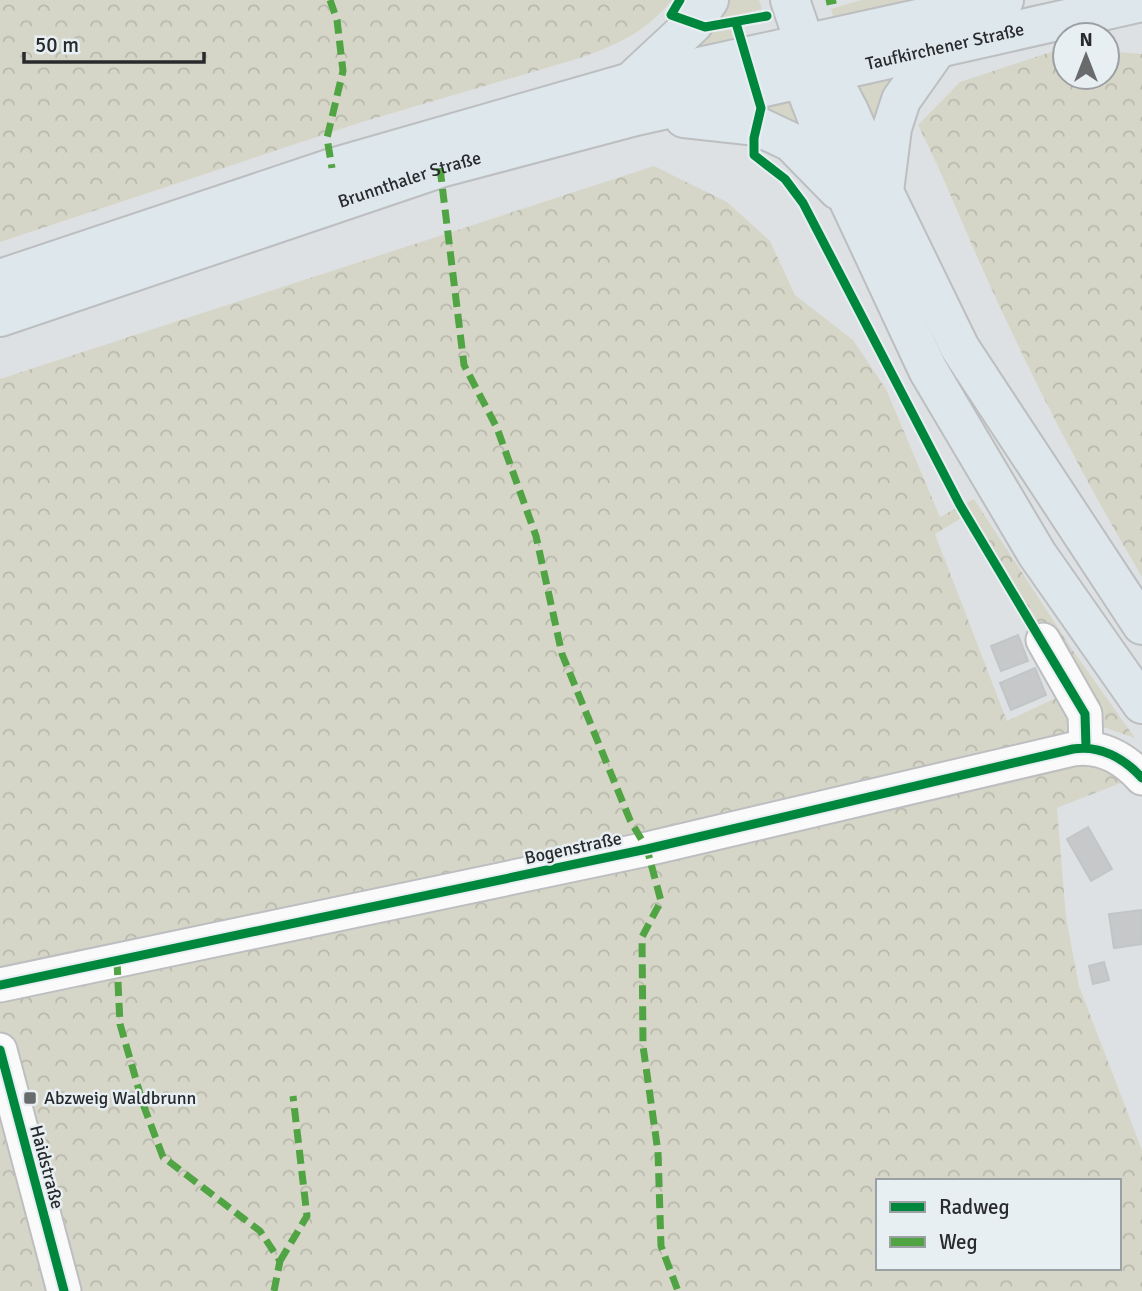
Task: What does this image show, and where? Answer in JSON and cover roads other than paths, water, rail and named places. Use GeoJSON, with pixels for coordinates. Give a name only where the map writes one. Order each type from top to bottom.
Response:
{"type":"FeatureCollection","features":[{"type":"Feature","properties":{"kind":"main road"},"geometry":{"type":"LineString","coordinates":[[709,0],[693,24],[657,61],[634,99],[711,119],[757,126],[791,142],[866,196],[960,348],[1142,625]]}},
{"type":"Feature","properties":{"kind":"main road"},"geometry":{"type":"LineString","coordinates":[[790,0],[812,65],[866,196],[928,370],[970,446],[1083,623],[1142,704]]}},
{"type":"Feature","properties":{"kind":"main road","name":"Taufkirchener Straße"},"geometry":{"type":"LineString","coordinates":[[812,65],[1004,0]]}},
{"type":"Feature","properties":{"kind":"main road","name":"Taufkirchener Straße"},"geometry":{"type":"LineString","coordinates":[[812,65],[937,49],[1142,2]]}},
{"type":"Feature","properties":{"kind":"main road"},"geometry":{"type":"LineString","coordinates":[[866,196],[901,100],[937,49]]}},
{"type":"Feature","properties":{"kind":"main road","name":"Brunnthaler Straße"},"geometry":{"type":"LineString","coordinates":[[0,279],[332,168],[634,99],[812,65]]}},
{"type":"Feature","properties":{"kind":"main road","name":"Brunnthaler Straße"},"geometry":{"type":"LineString","coordinates":[[0,317],[440,168],[634,99]]}},
{"type":"Feature","properties":{"kind":"street"},"geometry":{"type":"LineString","coordinates":[[1043,640],[1085,714],[1086,747],[1108,753],[1130,765],[1142,778]]}},
{"type":"Feature","properties":{"kind":"street","name":"Bogenstraße"},"geometry":{"type":"LineString","coordinates":[[0,985],[647,849],[1086,747]]}},
{"type":"Feature","properties":{"kind":"street","name":"Haidstraße"},"geometry":{"type":"LineString","coordinates":[[0,1050],[64,1291]]}},
{"type":"Feature","properties":{"kind":"place","name":"Abzweig Waldbrunn"},"geometry":{"type":"Point","coordinates":[30,1098]}}]}
